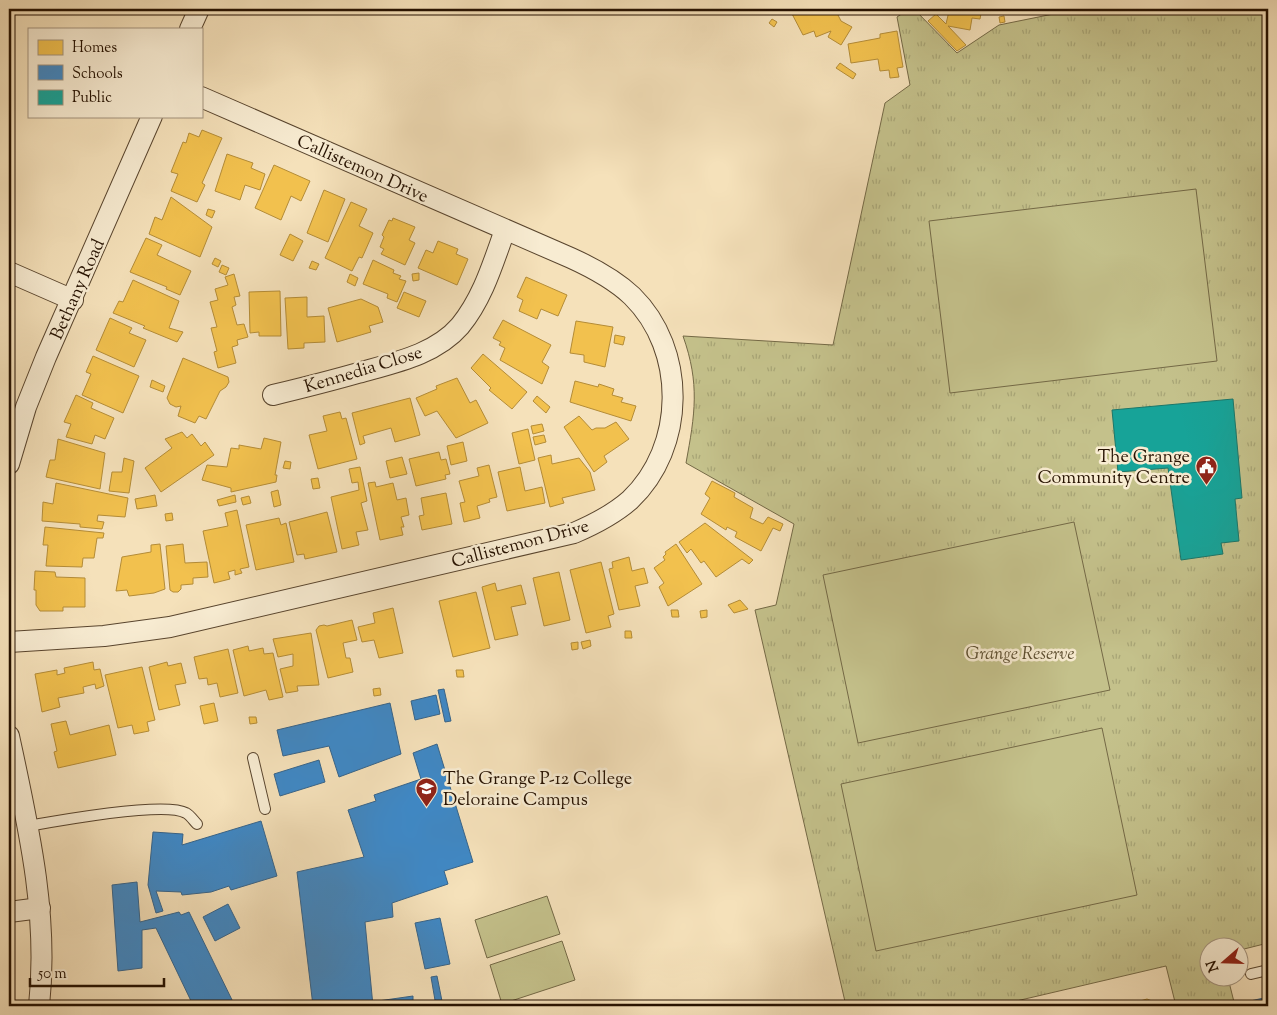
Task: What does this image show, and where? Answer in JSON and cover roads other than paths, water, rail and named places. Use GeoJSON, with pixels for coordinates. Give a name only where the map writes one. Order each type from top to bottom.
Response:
{"type":"FeatureCollection","features":[{"type":"Feature","properties":{"kind":"street"},"geometry":{"type":"LineString","coordinates":[[190,28],[199,9]]}},
{"type":"Feature","properties":{"kind":"street","name":"Callistemon Drive"},"geometry":{"type":"LineString","coordinates":[[9,642],[104,636],[170,627],[574,533],[612,514],[630,499],[644,483],[657,463],[667,440],[672,414],[673,395],[670,364],[657,332],[632,297],[599,271],[202,97]]}},
{"type":"Feature","properties":{"kind":"street","name":"Bethany Road"},"geometry":{"type":"LineString","coordinates":[[9,464],[26,407],[46,357],[73,300],[151,118]]}},
{"type":"Feature","properties":{"kind":"street","name":"Kennedia Close"},"geometry":{"type":"LineString","coordinates":[[273,394],[309,387],[400,361],[427,350],[444,340],[459,326],[483,289],[505,230]]}},
{"type":"Feature","properties":{"kind":"street"},"geometry":{"type":"LineString","coordinates":[[9,272],[73,300]]}},
{"type":"Feature","properties":{"kind":"street"},"geometry":{"type":"LineString","coordinates":[[9,736],[28,826],[40,908],[42,951],[39,1006]]}},
{"type":"Feature","properties":{"kind":"street"},"geometry":{"type":"LineString","coordinates":[[9,912],[40,908]]}},
{"type":"Feature","properties":{"kind":"lane"},"geometry":{"type":"LineString","coordinates":[[253,758],[264,809]]}},
{"type":"Feature","properties":{"kind":"lane"},"geometry":{"type":"LineString","coordinates":[[28,826],[130,811],[167,809],[186,813],[197,824]]}},
{"type":"Feature","properties":{"kind":"lane"},"geometry":{"type":"LineString","coordinates":[[1251,974],[1268,970]]}},
{"type":"Feature","properties":{"kind":"place","name":"The Grange Community Centre"},"geometry":{"type":"Point","coordinates":[1206,485]}},
{"type":"Feature","properties":{"kind":"place","name":"The Grange P-12 College Deloraine Campus"},"geometry":{"type":"Point","coordinates":[427,807]}},
{"type":"Feature","properties":{"kind":"park label","name":"Grange Reserve"},"geometry":{"type":"Point","coordinates":[1020,653]}}]}
